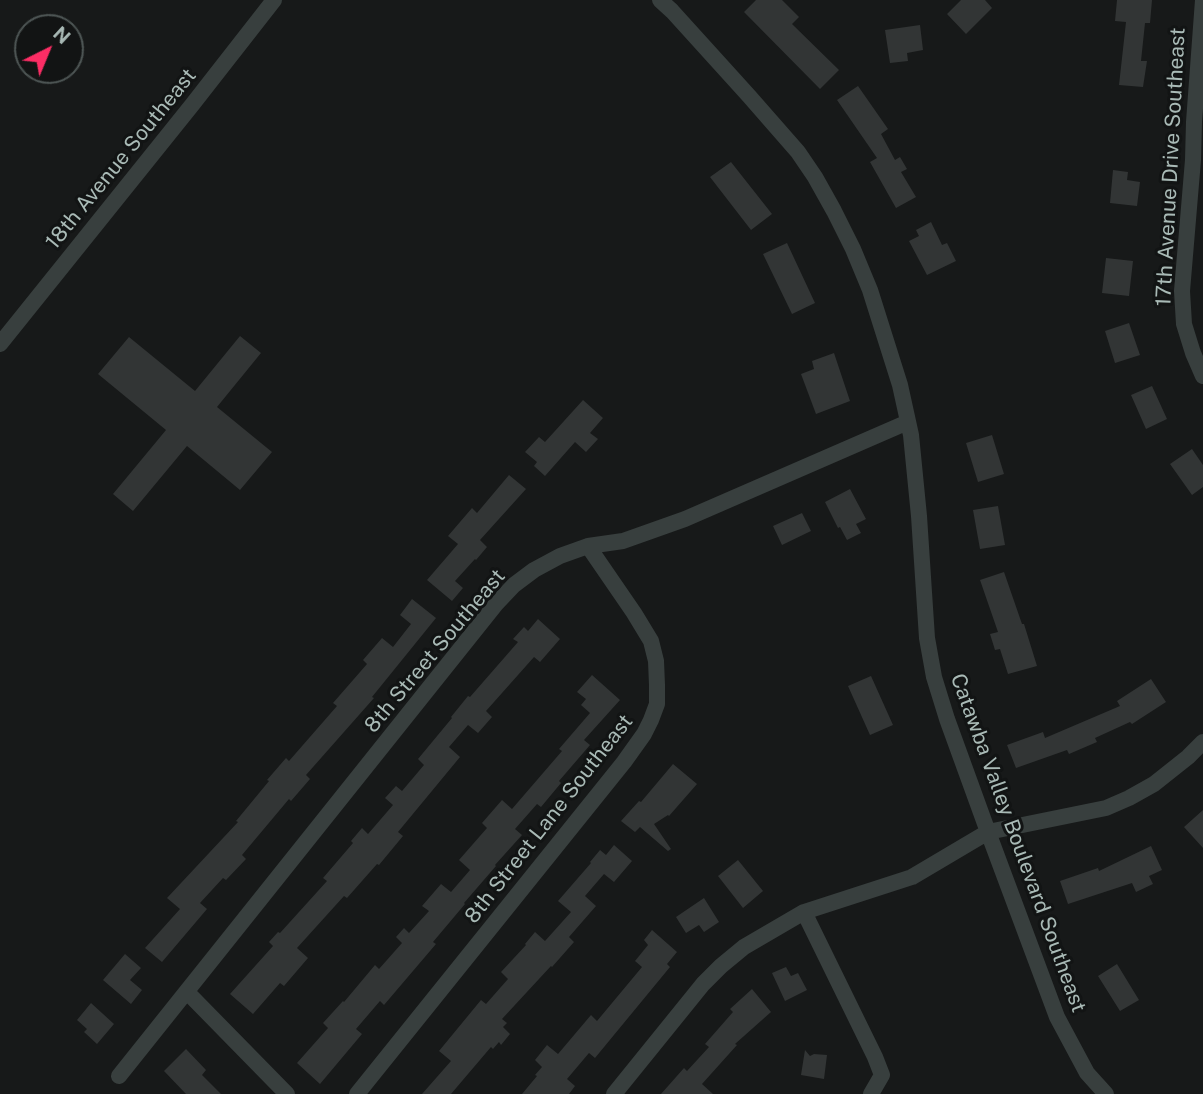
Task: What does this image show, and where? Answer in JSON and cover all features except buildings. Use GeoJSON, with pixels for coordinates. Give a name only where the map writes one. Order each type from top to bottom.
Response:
{"type":"FeatureCollection","features":[{"type":"Feature","properties":{"kind":"street","name":"18th Avenue Southeast"},"geometry":{"type":"LineString","coordinates":[[0,344],[274,0]]}},
{"type":"Feature","properties":{"kind":"street","name":"Catawba Valley Boulevard Southeast"},"geometry":{"type":"LineString","coordinates":[[660,0],[750,96],[798,152],[834,211],[870,290],[900,385],[911,435],[927,638],[934,677],[1057,1017],[1087,1073],[1106,1094]]}},
{"type":"Feature","properties":{"kind":"street","name":"17th Avenue Drive Southeast"},"geometry":{"type":"LineString","coordinates":[[1202,0],[1198,160],[1182,291],[1184,324],[1203,376]]}},
{"type":"Feature","properties":{"kind":"street","name":"8th Street Southeast"},"geometry":{"type":"LineString","coordinates":[[119,1076],[513,585],[560,556],[588,546],[623,541],[685,519],[908,422]]}},
{"type":"Feature","properties":{"kind":"street","name":"8th Street Lane Southeast"},"geometry":{"type":"LineString","coordinates":[[357,1094],[624,762],[652,720],[657,704],[657,685],[656,661],[650,641],[635,613],[588,546]]}},
{"type":"Feature","properties":{"kind":"street"},"geometry":{"type":"LineString","coordinates":[[614,1094],[703,984],[744,947],[804,912],[912,877],[988,832],[1106,808],[1129,798],[1154,784],[1203,742]]}},
{"type":"Feature","properties":{"kind":"street"},"geometry":{"type":"LineString","coordinates":[[804,912],[882,1075],[871,1094]]}},
{"type":"Feature","properties":{"kind":"street"},"geometry":{"type":"LineString","coordinates":[[187,992],[287,1094]]}}]}
